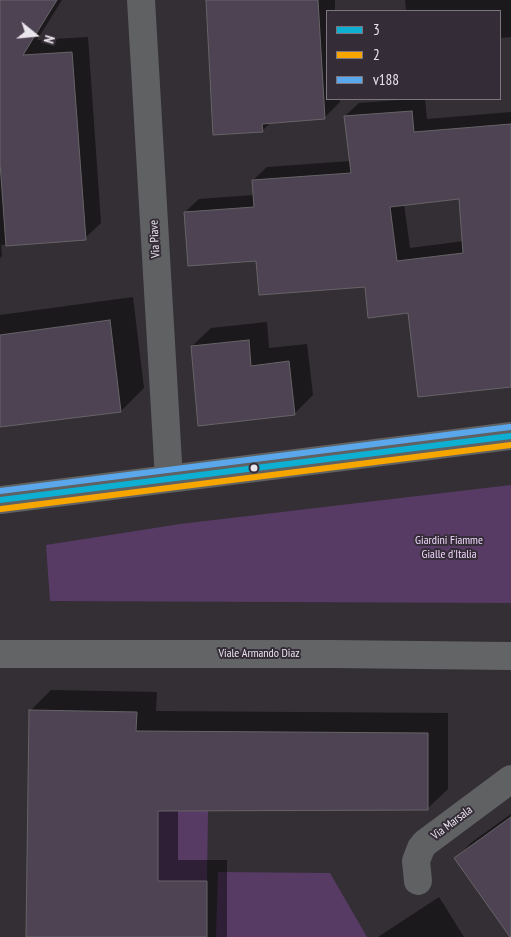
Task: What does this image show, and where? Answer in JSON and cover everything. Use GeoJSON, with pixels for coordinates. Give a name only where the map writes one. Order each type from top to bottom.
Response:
{"type":"FeatureCollection","features":[{"type":"Feature","properties":{"kind":"main road","name":"Viale Armando Diaz"},"geometry":{"type":"LineString","coordinates":[[2,655],[332,654],[511,656]]}},
{"type":"Feature","properties":{"kind":"street","name":"Via Piave"},"geometry":{"type":"LineString","coordinates":[[141,0],[169,479]]}},
{"type":"Feature","properties":{"kind":"street"},"geometry":{"type":"LineString","coordinates":[[0,500],[511,436]]}},
{"type":"Feature","properties":{"kind":"street","name":"Via Marsala"},"geometry":{"type":"LineString","coordinates":[[418,881],[416,862],[425,843],[511,779]]}},
{"type":"Feature","properties":{"kind":"green space","name":"Giardini Fiamme Gialle d'Italia"},"geometry":{"type":"Polygon","coordinates":[[[511,485],[511,603],[50,601],[46,545],[180,524],[511,485]]]}},
{"type":"Feature","properties":{"kind":"green space"},"geometry":{"type":"Polygon","coordinates":[[[158,811],[208,811],[207,881],[158,881],[158,811]]]}},
{"type":"Feature","properties":{"kind":"green space"},"geometry":{"type":"Polygon","coordinates":[[[218,872],[330,873],[367,937],[216,937],[218,872]]]}},
{"type":"Feature","properties":{"kind":"building"},"geometry":{"type":"Polygon","coordinates":[[[0,0],[57,0],[23,55],[72,52],[86,240],[6,246],[0,163],[0,0]]]}},
{"type":"Feature","properties":{"kind":"building"},"geometry":{"type":"Polygon","coordinates":[[[206,0],[318,0],[325,119],[262,124],[263,132],[213,135],[206,0]]]}},
{"type":"Feature","properties":{"kind":"building"},"geometry":{"type":"Polygon","coordinates":[[[412,111],[414,132],[511,124],[511,387],[418,397],[408,313],[368,318],[365,287],[259,295],[256,261],[188,266],[184,212],[254,207],[252,180],[351,173],[344,116],[412,111]],[[459,199],[390,207],[397,261],[463,253],[459,199]]]}},
{"type":"Feature","properties":{"kind":"building"},"geometry":{"type":"Polygon","coordinates":[[[110,320],[121,412],[0,427],[0,335],[110,320]]]}},
{"type":"Feature","properties":{"kind":"building"},"geometry":{"type":"Polygon","coordinates":[[[249,340],[251,366],[289,361],[295,415],[198,426],[191,346],[249,340]]]}},
{"type":"Feature","properties":{"kind":"building"},"geometry":{"type":"Polygon","coordinates":[[[29,710],[137,712],[136,731],[428,733],[428,810],[158,811],[158,881],[207,881],[207,937],[26,937],[29,710]]]}},
{"type":"Feature","properties":{"kind":"building"},"geometry":{"type":"Polygon","coordinates":[[[511,817],[511,937],[510,937],[454,858],[511,817]]]}},
{"type":"Feature","properties":{"kind":"transit line","name":"v188"},"geometry":{"type":"LineString","coordinates":[[0,491],[510,427]]}},
{"type":"Feature","properties":{"kind":"transit line","name":"3"},"geometry":{"type":"LineString","coordinates":[[0,500],[511,436]]}},
{"type":"Feature","properties":{"kind":"transit line","name":"2"},"geometry":{"type":"LineString","coordinates":[[1,509],[511,445]]}}]}
